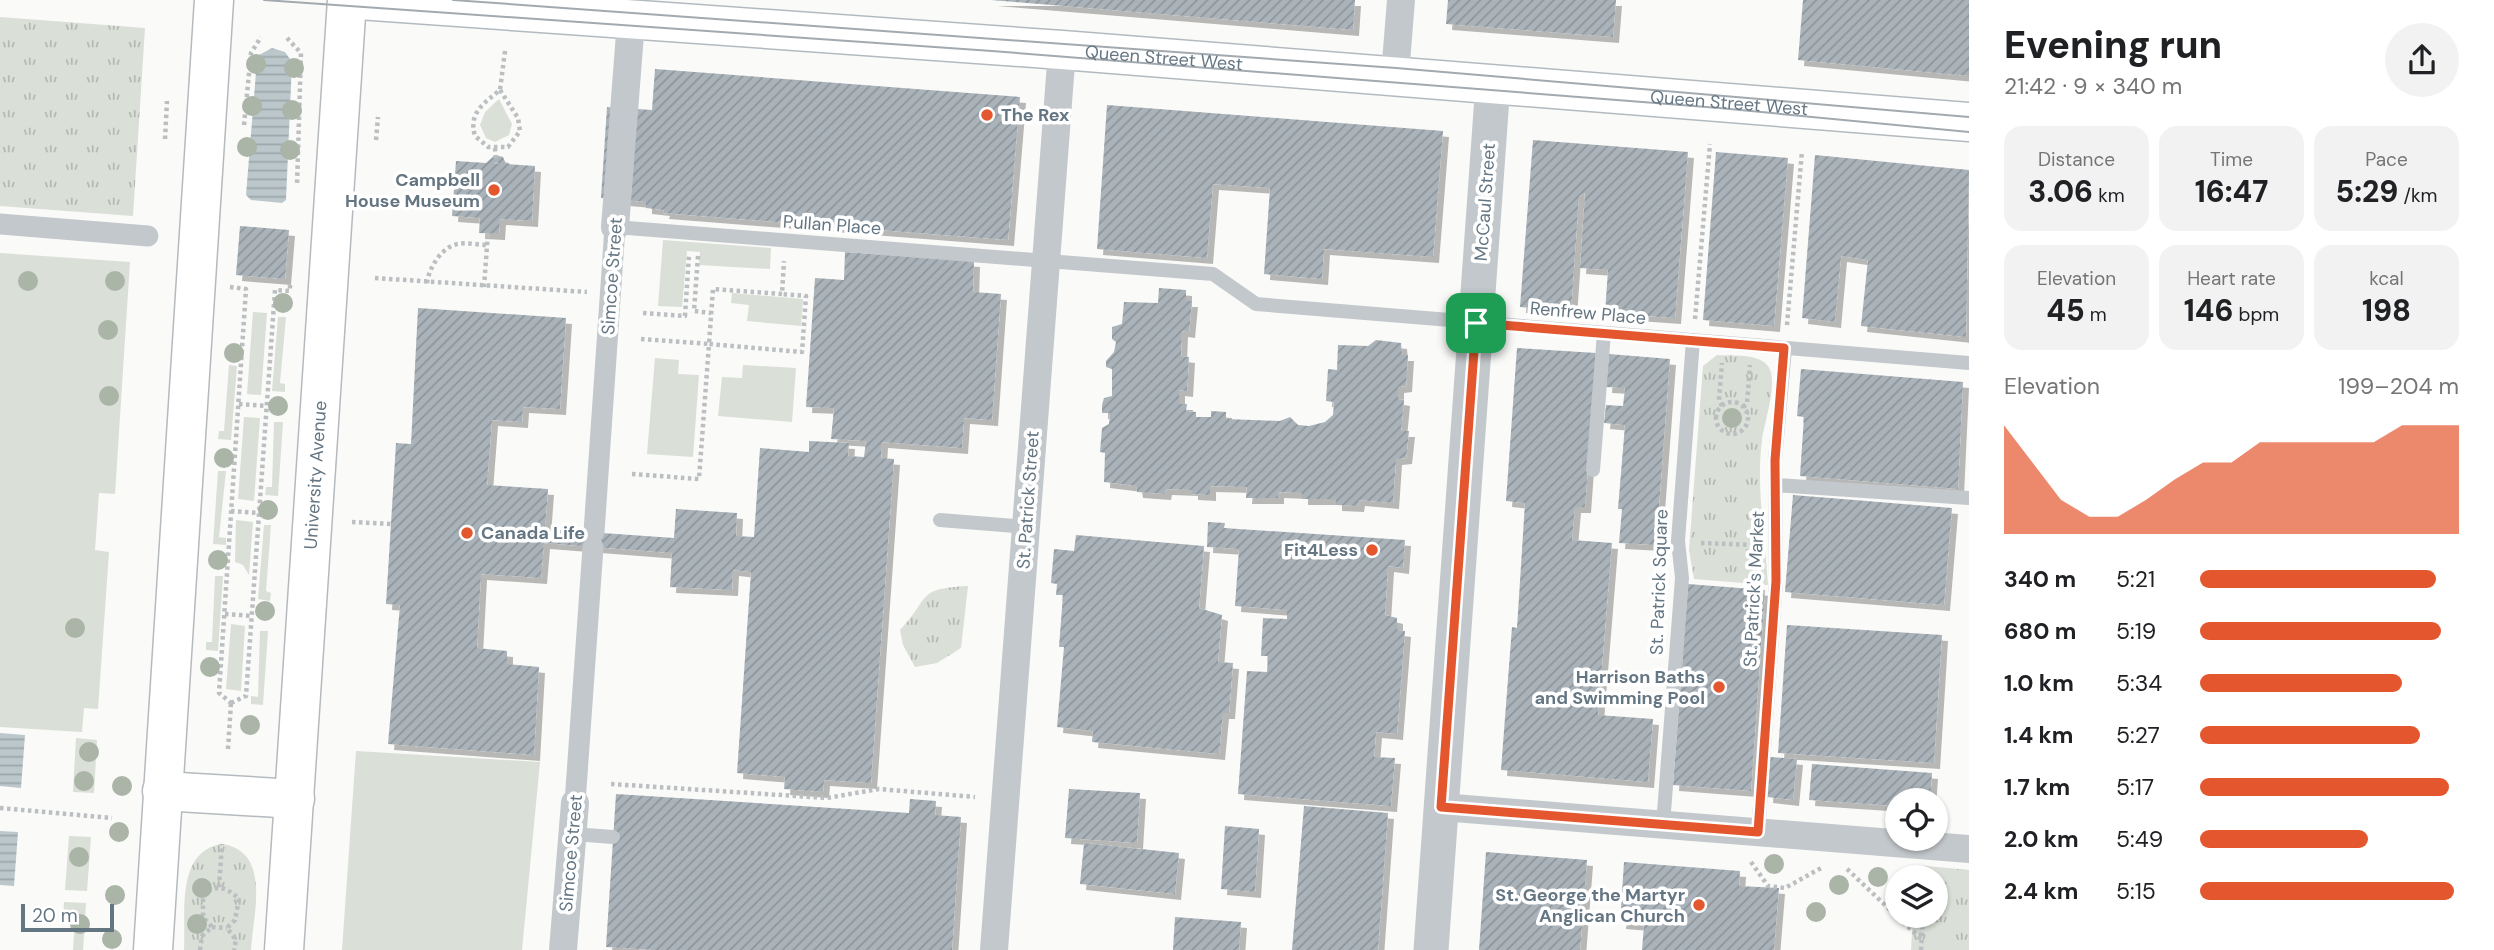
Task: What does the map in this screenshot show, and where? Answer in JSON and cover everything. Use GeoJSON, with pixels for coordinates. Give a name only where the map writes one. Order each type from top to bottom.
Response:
{"type":"FeatureCollection","features":[{"type":"Feature","properties":{"kind":"main road"},"geometry":{"type":"LineString","coordinates":[[153,950],[214,0]]}},
{"type":"Feature","properties":{"kind":"main road","name":"University Avenue"},"geometry":{"type":"LineString","coordinates":[[284,950],[347,0]]}},
{"type":"Feature","properties":{"kind":"main road","name":"Queen Street West"},"geometry":{"type":"LineString","coordinates":[[359,0],[614,13],[1969,122]]}},
{"type":"Feature","properties":{"kind":"main road"},"geometry":{"type":"LineString","coordinates":[[162,791],[295,799]]}},
{"type":"Feature","properties":{"kind":"street"},"geometry":{"type":"LineString","coordinates":[[1395,75],[1401,0]]}},
{"type":"Feature","properties":{"kind":"street","name":"Simcoe Street"},"geometry":{"type":"LineString","coordinates":[[564,950],[615,227],[614,13]]}},
{"type":"Feature","properties":{"kind":"street","name":"St. Patrick Street"},"geometry":{"type":"LineString","coordinates":[[994,950],[1062,50]]}},
{"type":"Feature","properties":{"kind":"street","name":"McCaul Street"},"geometry":{"type":"LineString","coordinates":[[1431,950],[1493,83]]}},
{"type":"Feature","properties":{"kind":"street"},"geometry":{"type":"LineString","coordinates":[[0,224],[148,236]]}},
{"type":"Feature","properties":{"kind":"street"},"geometry":{"type":"LineString","coordinates":[[1441,807],[1663,825],[1753,845],[1969,849]]}},
{"type":"Feature","properties":{"kind":"lane","name":"Pullan Place"},"geometry":{"type":"LineString","coordinates":[[615,227],[1046,261]]}},
{"type":"Feature","properties":{"kind":"lane","name":"Renfrew Place"},"geometry":{"type":"LineString","coordinates":[[1046,261],[1213,274],[1256,304],[1604,333],[1694,333],[1724,343],[1751,345],[1785,341],[1969,363]]}},
{"type":"Feature","properties":{"kind":"lane"},"geometry":{"type":"LineString","coordinates":[[1593,470],[1604,333]]}},
{"type":"Feature","properties":{"kind":"lane","name":"St. Patrick Square"},"geometry":{"type":"LineString","coordinates":[[1663,825],[1682,578],[1678,541],[1694,333]]}},
{"type":"Feature","properties":{"kind":"lane","name":"St. Patrick's Market"},"geometry":{"type":"LineString","coordinates":[[1753,845],[1777,547],[1775,460],[1785,341]]}},
{"type":"Feature","properties":{"kind":"lane"},"geometry":{"type":"LineString","coordinates":[[1776,485],[1969,498]]}},
{"type":"Feature","properties":{"kind":"lane"},"geometry":{"type":"LineString","coordinates":[[940,520],[1026,527]]}},
{"type":"Feature","properties":{"kind":"lane"},"geometry":{"type":"LineString","coordinates":[[573,834],[613,837]]}},
{"type":"Feature","properties":{"kind":"path"},"geometry":{"type":"LineString","coordinates":[[243,133],[251,54],[261,37]]}},
{"type":"Feature","properties":{"kind":"path"},"geometry":{"type":"LineString","coordinates":[[287,38],[301,53],[297,189]]}},
{"type":"Feature","properties":{"kind":"path"},"geometry":{"type":"LineString","coordinates":[[500,90],[480,107],[472,128],[479,143],[495,148],[508,147],[520,131],[518,118],[500,90],[505,51]]}},
{"type":"Feature","properties":{"kind":"path"},"geometry":{"type":"LineString","coordinates":[[165,139],[167,101]]}},
{"type":"Feature","properties":{"kind":"path"},"geometry":{"type":"LineString","coordinates":[[376,140],[378,117]]}},
{"type":"Feature","properties":{"kind":"path"},"geometry":{"type":"LineString","coordinates":[[1694,333],[1710,144]]}},
{"type":"Feature","properties":{"kind":"path"},"geometry":{"type":"LineString","coordinates":[[495,148],[496,164]]}},
{"type":"Feature","properties":{"kind":"path"},"geometry":{"type":"LineString","coordinates":[[1785,341],[1802,151]]}},
{"type":"Feature","properties":{"kind":"path"},"geometry":{"type":"LineString","coordinates":[[484,286],[488,233]]}},
{"type":"Feature","properties":{"kind":"path"},"geometry":{"type":"LineString","coordinates":[[427,283],[429,267],[450,248],[457,244],[487,245]]}},
{"type":"Feature","properties":{"kind":"path"},"geometry":{"type":"LineString","coordinates":[[643,313],[685,316],[689,253],[698,254],[694,311],[711,313]]}},
{"type":"Feature","properties":{"kind":"path"},"geometry":{"type":"LineString","coordinates":[[782,294],[783,271]]}},
{"type":"Feature","properties":{"kind":"path"},"geometry":{"type":"LineString","coordinates":[[230,274],[229,286],[246,289],[219,693],[231,703]]}},
{"type":"Feature","properties":{"kind":"path"},"geometry":{"type":"LineString","coordinates":[[375,278],[610,293]]}},
{"type":"Feature","properties":{"kind":"path"},"geometry":{"type":"LineString","coordinates":[[231,703],[246,696],[275,290],[290,291],[291,279]]}},
{"type":"Feature","properties":{"kind":"path"},"geometry":{"type":"LineString","coordinates":[[632,474],[699,479],[709,344],[711,313],[713,289],[806,296],[802,352],[709,344],[641,339]]}},
{"type":"Feature","properties":{"kind":"path"},"geometry":{"type":"LineString","coordinates":[[1724,343],[1719,400],[1722,406],[1717,422],[1729,434],[1740,432],[1747,423],[1743,407]]}},
{"type":"Feature","properties":{"kind":"path"},"geometry":{"type":"LineString","coordinates":[[1743,407],[1747,404],[1751,345]]}},
{"type":"Feature","properties":{"kind":"path"},"geometry":{"type":"LineString","coordinates":[[1722,406],[1732,403],[1743,407]]}},
{"type":"Feature","properties":{"kind":"path"},"geometry":{"type":"LineString","coordinates":[[239,404],[267,406]]}},
{"type":"Feature","properties":{"kind":"path"},"geometry":{"type":"LineString","coordinates":[[231,511],[259,513]]}},
{"type":"Feature","properties":{"kind":"path"},"geometry":{"type":"LineString","coordinates":[[352,522],[391,524]]}},
{"type":"Feature","properties":{"kind":"path"},"geometry":{"type":"LineString","coordinates":[[1678,541],[1777,547]]}},
{"type":"Feature","properties":{"kind":"path"},"geometry":{"type":"LineString","coordinates":[[225,614],[251,616]]}},
{"type":"Feature","properties":{"kind":"path"},"geometry":{"type":"LineString","coordinates":[[228,749],[231,703]]}},
{"type":"Feature","properties":{"kind":"path"},"geometry":{"type":"LineString","coordinates":[[611,784],[827,798],[879,789],[975,797]]}},
{"type":"Feature","properties":{"kind":"path"},"geometry":{"type":"LineString","coordinates":[[0,808],[113,818]]}},
{"type":"Feature","properties":{"kind":"path"},"geometry":{"type":"LineString","coordinates":[[219,887],[222,844]]}},
{"type":"Feature","properties":{"kind":"path"},"geometry":{"type":"LineString","coordinates":[[1753,845],[1768,886],[1785,888],[1828,864]]}},
{"type":"Feature","properties":{"kind":"path"},"geometry":{"type":"LineString","coordinates":[[1839,867],[1849,870],[1922,940]]}},
{"type":"Feature","properties":{"kind":"path"},"geometry":{"type":"LineString","coordinates":[[219,887],[228,889],[239,899],[236,920],[227,928],[212,927],[203,917],[203,894],[219,887]]}},
{"type":"Feature","properties":{"kind":"path"},"geometry":{"type":"LineString","coordinates":[[200,950],[202,936],[212,927]]}},
{"type":"Feature","properties":{"kind":"path"},"geometry":{"type":"LineString","coordinates":[[227,928],[236,940],[234,950]]}},
{"type":"Feature","properties":{"kind":"path"},"geometry":{"type":"LineString","coordinates":[[1921,950],[1922,928]]}},
{"type":"Feature","properties":{"kind":"green space"},"geometry":{"type":"Polygon","coordinates":[[[0,17],[145,28],[133,216],[0,206],[0,17]]]}},
{"type":"Feature","properties":{"kind":"green space"},"geometry":{"type":"Polygon","coordinates":[[[499,99],[512,124],[509,135],[495,142],[486,138],[480,125],[485,112],[499,99]]]}},
{"type":"Feature","properties":{"kind":"green space"},"geometry":{"type":"Polygon","coordinates":[[[663,240],[771,248],[770,269],[699,265],[700,252],[687,251],[682,307],[658,306],[663,240]]]}},
{"type":"Feature","properties":{"kind":"green space"},"geometry":{"type":"Polygon","coordinates":[[[0,253],[130,262],[115,494],[99,493],[95,550],[109,552],[98,709],[84,708],[82,732],[0,727],[0,253]]]}},
{"type":"Feature","properties":{"kind":"green space"},"geometry":{"type":"Polygon","coordinates":[[[732,293],[803,299],[801,326],[747,321],[749,305],[731,303],[732,293]]]}},
{"type":"Feature","properties":{"kind":"green space"},"geometry":{"type":"Polygon","coordinates":[[[253,312],[267,313],[261,395],[247,394],[253,312]]]}},
{"type":"Feature","properties":{"kind":"green space"},"geometry":{"type":"Polygon","coordinates":[[[278,317],[286,317],[280,383],[285,384],[285,392],[272,391],[278,317]]]}},
{"type":"Feature","properties":{"kind":"green space"},"geometry":{"type":"Polygon","coordinates":[[[1717,355],[1758,359],[1768,366],[1771,373],[1771,392],[1760,458],[1768,585],[1694,579],[1689,550],[1703,366],[1717,355]]]}},
{"type":"Feature","properties":{"kind":"green space"},"geometry":{"type":"Polygon","coordinates":[[[655,358],[679,360],[678,374],[699,375],[693,457],[647,454],[655,358]]]}},
{"type":"Feature","properties":{"kind":"green space"},"geometry":{"type":"Polygon","coordinates":[[[229,365],[237,366],[231,440],[218,439],[219,431],[224,431],[229,365]]]}},
{"type":"Feature","properties":{"kind":"green space"},"geometry":{"type":"Polygon","coordinates":[[[743,365],[796,368],[792,422],[718,416],[722,377],[742,378],[743,365]]]}},
{"type":"Feature","properties":{"kind":"green space"},"geometry":{"type":"Polygon","coordinates":[[[244,417],[260,418],[254,501],[238,499],[244,417]]]}},
{"type":"Feature","properties":{"kind":"green space"},"geometry":{"type":"Polygon","coordinates":[[[274,422],[283,422],[278,496],[265,495],[266,487],[272,487],[274,422]]]}},
{"type":"Feature","properties":{"kind":"green space"},"geometry":{"type":"Polygon","coordinates":[[[218,471],[226,471],[219,537],[226,538],[226,545],[213,544],[218,471]]]}},
{"type":"Feature","properties":{"kind":"green space"},"geometry":{"type":"Polygon","coordinates":[[[236,520],[253,522],[249,575],[243,565],[235,562],[236,520]]]}},
{"type":"Feature","properties":{"kind":"green space"},"geometry":{"type":"Polygon","coordinates":[[[264,525],[271,525],[266,591],[271,593],[270,601],[258,599],[264,525]]]}},
{"type":"Feature","properties":{"kind":"green space"},"geometry":{"type":"Polygon","coordinates":[[[215,576],[223,576],[218,651],[206,650],[206,642],[212,642],[215,576]]]}},
{"type":"Feature","properties":{"kind":"green space"},"geometry":{"type":"Polygon","coordinates":[[[968,586],[961,648],[937,663],[915,667],[903,645],[900,630],[932,592],[968,586]]]}},
{"type":"Feature","properties":{"kind":"green space"},"geometry":{"type":"Polygon","coordinates":[[[231,624],[245,626],[241,691],[226,689],[231,624]]]}},
{"type":"Feature","properties":{"kind":"green space"},"geometry":{"type":"Polygon","coordinates":[[[260,631],[268,631],[263,705],[251,704],[251,696],[258,697],[260,631]]]}},
{"type":"Feature","properties":{"kind":"green space"},"geometry":{"type":"Polygon","coordinates":[[[76,738],[97,740],[94,793],[73,792],[76,738]]]}},
{"type":"Feature","properties":{"kind":"green space"},"geometry":{"type":"Polygon","coordinates":[[[356,751],[540,762],[522,950],[342,950],[356,751]]]}},
{"type":"Feature","properties":{"kind":"green space"},"geometry":{"type":"Polygon","coordinates":[[[69,836],[91,837],[87,891],[65,890],[69,836]]]}},
{"type":"Feature","properties":{"kind":"green space"},"geometry":{"type":"Polygon","coordinates":[[[222,844],[238,849],[248,859],[254,871],[256,903],[251,950],[184,950],[186,886],[190,871],[197,858],[207,849],[222,844]]]}},
{"type":"Feature","properties":{"kind":"green space"},"geometry":{"type":"Polygon","coordinates":[[[1948,868],[1969,870],[1969,950],[1911,950],[1912,928],[1948,928],[1948,868]]]}},
{"type":"Feature","properties":{"kind":"green space"},"geometry":{"type":"Polygon","coordinates":[[[64,902],[86,903],[83,950],[73,950],[75,920],[63,918],[64,902]]]}},
{"type":"Feature","properties":{"kind":"shaded area"},"geometry":{"type":"Polygon","coordinates":[[[272,48],[285,52],[292,62],[286,200],[282,203],[251,200],[246,195],[257,60],[259,55],[272,48]]]}},
{"type":"Feature","properties":{"kind":"shaded area"},"geometry":{"type":"Polygon","coordinates":[[[0,733],[25,735],[21,788],[0,786],[0,733]]]}},
{"type":"Feature","properties":{"kind":"shaded area"},"geometry":{"type":"Polygon","coordinates":[[[0,831],[18,832],[14,886],[0,885],[0,831]]]}},
{"type":"Feature","properties":{"kind":"building"},"geometry":{"type":"Polygon","coordinates":[[[991,0],[1355,0],[1353,30],[991,0]]]}},
{"type":"Feature","properties":{"kind":"building"},"geometry":{"type":"Polygon","coordinates":[[[1448,0],[1616,0],[1613,37],[1446,24],[1448,0]]]}},
{"type":"Feature","properties":{"kind":"building"},"geometry":{"type":"Polygon","coordinates":[[[1803,0],[1969,0],[1969,76],[1798,60],[1803,0]]]}},
{"type":"Feature","properties":{"kind":"building"},"geometry":{"type":"Polygon","coordinates":[[[655,69],[1020,97],[1008,240],[663,213],[664,210],[646,208],[646,202],[601,198],[607,107],[652,110],[655,69]]]}},
{"type":"Feature","properties":{"kind":"building"},"geometry":{"type":"Polygon","coordinates":[[[1107,105],[1443,131],[1433,257],[1324,249],[1322,279],[1264,274],[1270,188],[1213,184],[1207,258],[1097,249],[1107,105]]]}},
{"type":"Feature","properties":{"kind":"building"},"geometry":{"type":"Polygon","coordinates":[[[1533,140],[1688,152],[1675,318],[1605,313],[1608,270],[1580,268],[1585,193],[1579,196],[1571,311],[1520,307],[1533,140]]]}},
{"type":"Feature","properties":{"kind":"building"},"geometry":{"type":"Polygon","coordinates":[[[1716,152],[1788,158],[1774,326],[1703,320],[1716,152]]]}},
{"type":"Feature","properties":{"kind":"building"},"geometry":{"type":"Polygon","coordinates":[[[495,155],[503,157],[506,164],[535,166],[532,221],[500,219],[499,234],[479,233],[480,218],[452,216],[456,161],[486,163],[495,155]]]}},
{"type":"Feature","properties":{"kind":"building"},"geometry":{"type":"Polygon","coordinates":[[[1815,155],[1969,170],[1966,337],[1861,326],[1868,260],[1841,256],[1835,322],[1802,318],[1815,155]]]}},
{"type":"Feature","properties":{"kind":"building"},"geometry":{"type":"Polygon","coordinates":[[[240,226],[289,230],[285,279],[236,275],[240,226]]]}},
{"type":"Feature","properties":{"kind":"building"},"geometry":{"type":"Polygon","coordinates":[[[845,252],[974,261],[973,292],[1001,294],[992,420],[964,418],[962,448],[882,442],[881,458],[894,459],[871,783],[824,780],[823,792],[784,789],[785,777],[737,773],[751,572],[733,570],[732,590],[670,587],[672,553],[544,543],[541,578],[481,574],[477,648],[507,651],[507,664],[539,667],[534,755],[388,744],[400,605],[386,604],[396,443],[411,444],[418,308],[566,318],[560,409],[523,407],[522,422],[492,420],[487,485],[548,489],[545,529],[674,538],[676,509],[737,513],[736,536],[754,537],[760,448],[809,452],[809,441],[849,443],[848,456],[864,457],[866,441],[831,439],[834,408],[806,407],[815,278],[844,280],[845,252]]]}},
{"type":"Feature","properties":{"kind":"building"},"geometry":{"type":"Polygon","coordinates":[[[1159,288],[1186,290],[1186,301],[1192,301],[1189,332],[1182,331],[1181,356],[1189,357],[1187,391],[1179,390],[1179,404],[1187,404],[1186,411],[1196,412],[1196,417],[1211,417],[1211,411],[1226,412],[1226,419],[1280,421],[1290,417],[1298,425],[1309,426],[1325,422],[1333,415],[1334,402],[1326,401],[1328,369],[1337,370],[1338,345],[1368,346],[1376,340],[1401,343],[1402,355],[1408,355],[1406,386],[1398,387],[1398,399],[1404,400],[1401,431],[1409,431],[1406,458],[1396,459],[1393,503],[1359,500],[1358,506],[1336,505],[1336,499],[1302,499],[1302,493],[1278,492],[1278,498],[1246,498],[1247,487],[1210,486],[1210,495],[1192,494],[1192,490],[1166,489],[1165,494],[1137,492],[1136,486],[1104,482],[1105,453],[1100,452],[1102,428],[1109,424],[1110,413],[1102,413],[1102,405],[1104,398],[1112,396],[1112,369],[1106,367],[1106,361],[1114,352],[1116,342],[1112,339],[1112,327],[1122,324],[1124,302],[1158,303],[1159,288]]]}},
{"type":"Feature","properties":{"kind":"building"},"geometry":{"type":"Polygon","coordinates":[[[1517,348],[1596,353],[1585,507],[1575,507],[1572,540],[1612,543],[1598,715],[1653,719],[1648,782],[1501,770],[1512,627],[1517,628],[1525,503],[1506,501],[1517,348]]]}},
{"type":"Feature","properties":{"kind":"building"},"geometry":{"type":"Polygon","coordinates":[[[1609,354],[1670,359],[1656,545],[1619,543],[1622,509],[1618,509],[1625,425],[1604,423],[1606,405],[1623,406],[1625,388],[1606,387],[1609,354]]]}},
{"type":"Feature","properties":{"kind":"building"},"geometry":{"type":"Polygon","coordinates":[[[1801,369],[1963,382],[1958,489],[1800,476],[1804,417],[1797,416],[1801,369]]]}},
{"type":"Feature","properties":{"kind":"building"},"geometry":{"type":"Polygon","coordinates":[[[1793,495],[1952,508],[1944,605],[1785,592],[1793,495]]]}},
{"type":"Feature","properties":{"kind":"building"},"geometry":{"type":"Polygon","coordinates":[[[1208,522],[1225,523],[1224,528],[1405,540],[1403,568],[1388,566],[1385,615],[1397,618],[1397,630],[1405,631],[1397,734],[1376,732],[1374,757],[1395,758],[1391,806],[1238,794],[1247,671],[1267,672],[1268,656],[1261,656],[1263,618],[1287,619],[1287,610],[1235,606],[1239,549],[1207,547],[1208,522]]]}},
{"type":"Feature","properties":{"kind":"building"},"geometry":{"type":"Polygon","coordinates":[[[1076,535],[1204,546],[1199,608],[1222,615],[1218,662],[1233,663],[1229,713],[1223,713],[1219,754],[1092,742],[1093,731],[1057,727],[1064,647],[1059,647],[1063,595],[1056,595],[1057,584],[1051,583],[1054,549],[1074,551],[1076,535]]]}},
{"type":"Feature","properties":{"kind":"building","name":"Harrison Baths and Swimming Pool"},"geometry":{"type":"Polygon","coordinates":[[[1688,584],[1765,590],[1751,791],[1673,785],[1688,584]]]}},
{"type":"Feature","properties":{"kind":"building"},"geometry":{"type":"Polygon","coordinates":[[[1787,625],[1942,635],[1934,763],[1778,753],[1787,625]]]}},
{"type":"Feature","properties":{"kind":"building"},"geometry":{"type":"Polygon","coordinates":[[[1770,757],[1797,759],[1793,800],[1767,797],[1770,757]]]}},
{"type":"Feature","properties":{"kind":"building"},"geometry":{"type":"Polygon","coordinates":[[[1812,764],[1932,773],[1931,788],[1885,788],[1885,805],[1809,800],[1812,764]]]}},
{"type":"Feature","properties":{"kind":"building"},"geometry":{"type":"Polygon","coordinates":[[[1069,789],[1140,793],[1137,843],[1065,838],[1069,789]]]}},
{"type":"Feature","properties":{"kind":"building"},"geometry":{"type":"Polygon","coordinates":[[[616,794],[909,813],[910,799],[936,801],[935,815],[961,817],[952,950],[655,950],[606,947],[616,794]]]}},
{"type":"Feature","properties":{"kind":"building"},"geometry":{"type":"Polygon","coordinates":[[[1304,806],[1388,813],[1378,950],[1292,950],[1304,806]]]}},
{"type":"Feature","properties":{"kind":"building"},"geometry":{"type":"Polygon","coordinates":[[[1225,826],[1259,829],[1255,892],[1221,889],[1225,826]]]}},
{"type":"Feature","properties":{"kind":"building"},"geometry":{"type":"Polygon","coordinates":[[[1084,843],[1179,853],[1175,894],[1080,884],[1084,843]]]}},
{"type":"Feature","properties":{"kind":"building"},"geometry":{"type":"Polygon","coordinates":[[[1486,852],[1587,860],[1580,950],[1479,950],[1486,852]]]}},
{"type":"Feature","properties":{"kind":"building","name":"St. George the Martyr Anglican Church"},"geometry":{"type":"Polygon","coordinates":[[[1624,862],[1740,871],[1739,886],[1779,888],[1774,950],[1642,950],[1644,925],[1620,923],[1624,862]]]}},
{"type":"Feature","properties":{"kind":"building"},"geometry":{"type":"Polygon","coordinates":[[[1175,917],[1241,922],[1239,950],[1173,950],[1175,917]]]}},
{"type":"Feature","properties":{"kind":"tram line"},"geometry":{"type":"LineString","coordinates":[[264,0],[992,51],[1719,108],[1969,132]]}},
{"type":"Feature","properties":{"kind":"tram line"},"geometry":{"type":"LineString","coordinates":[[453,0],[1396,68],[1969,117]]}},
{"type":"Feature","properties":{"kind":"place","name":"The Rex"},"geometry":{"type":"Point","coordinates":[987,115]}},
{"type":"Feature","properties":{"kind":"place","name":"Campbell House Museum"},"geometry":{"type":"Point","coordinates":[494,190]}},
{"type":"Feature","properties":{"kind":"place","name":"Canada Life"},"geometry":{"type":"Point","coordinates":[467,533]}},
{"type":"Feature","properties":{"kind":"place","name":"Fit4Less"},"geometry":{"type":"Point","coordinates":[1372,550]}},
{"type":"Feature","properties":{"kind":"place","name":"Harrison Baths and Swimming Pool"},"geometry":{"type":"Point","coordinates":[1719,687]}},
{"type":"Feature","properties":{"kind":"place","name":"St. George the Martyr Anglican Church"},"geometry":{"type":"Point","coordinates":[1699,905]}},
{"type":"Feature","properties":{"kind":"route"},"geometry":{"type":"LineString","coordinates":[[1476,323],[1784,348],[1775,460],[1778,526],[1776,581],[1758,832],[1441,807],[1476,323]]}}]}
